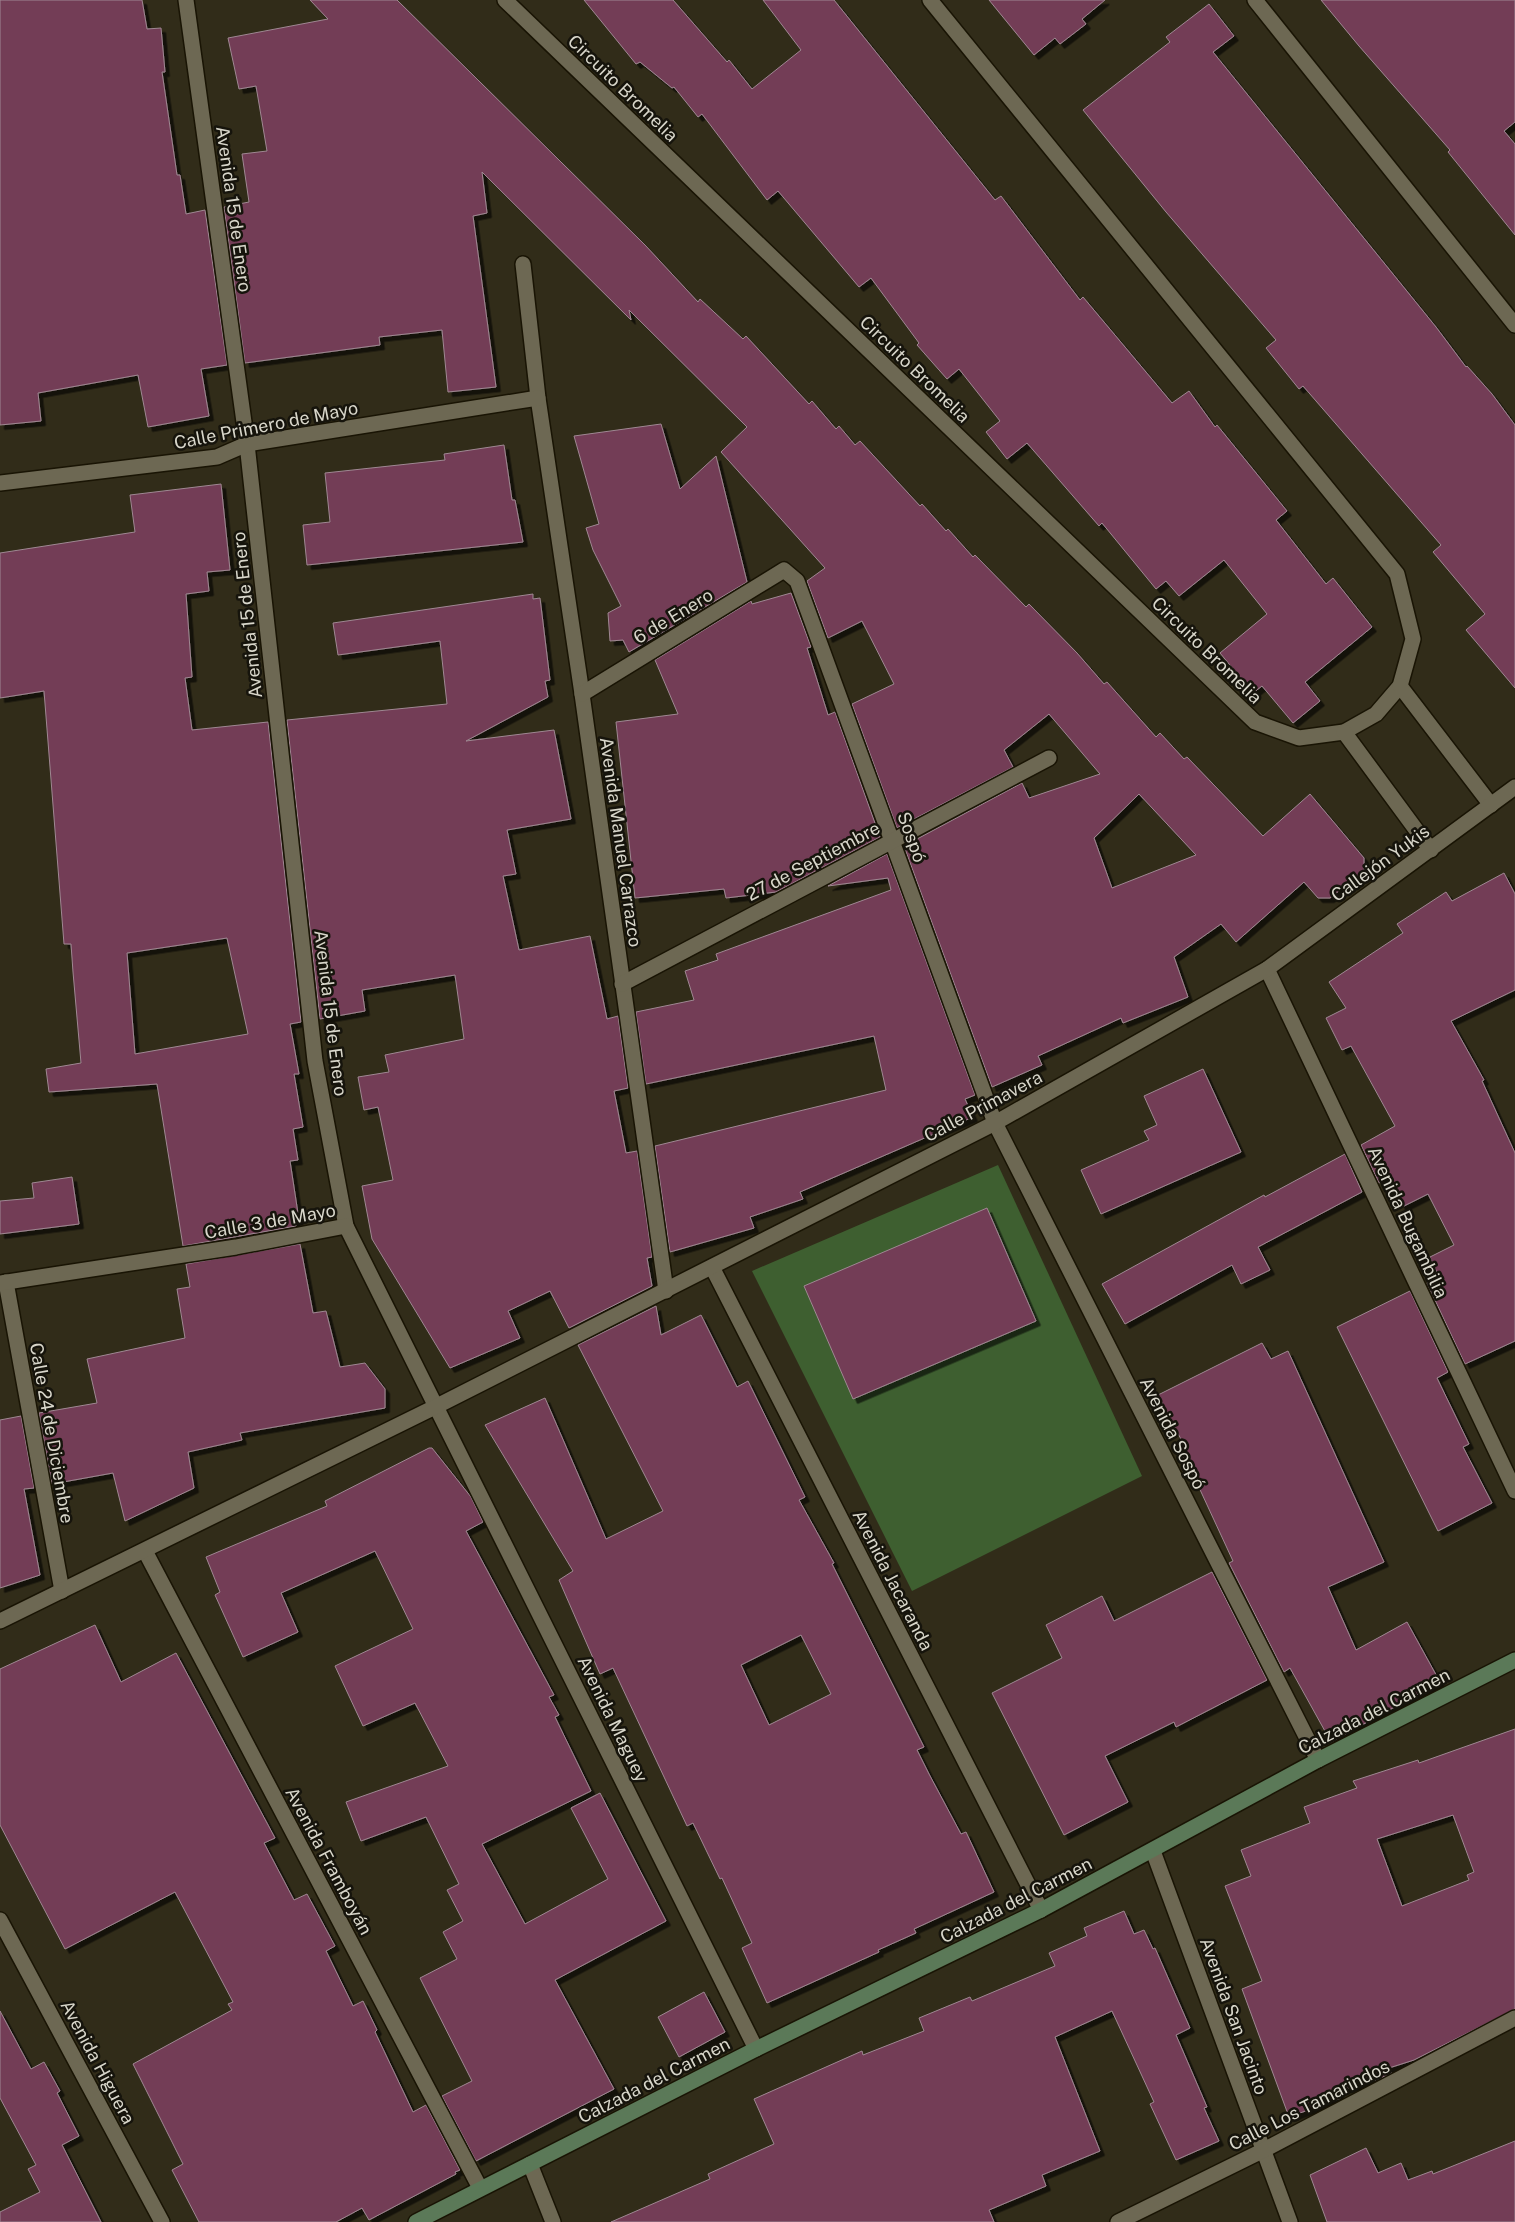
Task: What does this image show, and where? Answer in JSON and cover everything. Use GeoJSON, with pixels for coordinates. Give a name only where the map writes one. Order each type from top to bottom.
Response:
{"type":"FeatureCollection","features":[{"type":"Feature","properties":{"kind":"street","name":"Avenida 15 de Enero"},"geometry":{"type":"LineString","coordinates":[[186,0],[247,444],[315,1061],[346,1226]]}},
{"type":"Feature","properties":{"kind":"street","name":"Circuito Bromelia"},"geometry":{"type":"LineString","coordinates":[[506,0],[1255,722],[1299,738],[1344,732],[1376,714],[1400,686],[1412,639],[1397,574],[930,0]]}},
{"type":"Feature","properties":{"kind":"street"},"geometry":{"type":"LineString","coordinates":[[1255,0],[1515,325]]}},
{"type":"Feature","properties":{"kind":"street","name":"Avenida Manuel Carrazco"},"geometry":{"type":"LineString","coordinates":[[523,264],[538,398],[582,694],[666,1291]]}},
{"type":"Feature","properties":{"kind":"street","name":"Calle Primero de Mayo"},"geometry":{"type":"LineString","coordinates":[[0,483],[217,457],[247,444],[538,398]]}},
{"type":"Feature","properties":{"kind":"street","name":"6 de Enero"},"geometry":{"type":"LineString","coordinates":[[582,694],[784,570]]}},
{"type":"Feature","properties":{"kind":"street","name":"Sospó"},"geometry":{"type":"LineString","coordinates":[[784,570],[797,582],[995,1123]]}},
{"type":"Feature","properties":{"kind":"street"},"geometry":{"type":"LineString","coordinates":[[1400,686],[1491,805]]}},
{"type":"Feature","properties":{"kind":"street"},"geometry":{"type":"LineString","coordinates":[[1344,732],[1431,850]]}},
{"type":"Feature","properties":{"kind":"street","name":"27 de Septiembre"},"geometry":{"type":"LineString","coordinates":[[622,984],[892,839],[1049,758]]}},
{"type":"Feature","properties":{"kind":"street","name":"Callejón Yukis"},"geometry":{"type":"LineString","coordinates":[[1267,969],[1491,805],[1514,792]]}},
{"type":"Feature","properties":{"kind":"street","name":"Calle Primavera"},"geometry":{"type":"LineString","coordinates":[[0,1621],[437,1406],[995,1123],[1267,969]]}},
{"type":"Feature","properties":{"kind":"street","name":"Avenida Bugambilia"},"geometry":{"type":"LineString","coordinates":[[1267,969],[1515,1491]]}},
{"type":"Feature","properties":{"kind":"street","name":"Avenida Sospó"},"geometry":{"type":"LineString","coordinates":[[995,1123],[1318,1760]]}},
{"type":"Feature","properties":{"kind":"street","name":"Calle 3 de Mayo"},"geometry":{"type":"LineString","coordinates":[[3,1283],[236,1247],[346,1226],[437,1406]]}},
{"type":"Feature","properties":{"kind":"street","name":"Avenida Jacaranda"},"geometry":{"type":"LineString","coordinates":[[712,1267],[1041,1910]]}},
{"type":"Feature","properties":{"kind":"street","name":"Calle 24 de Diciembre"},"geometry":{"type":"LineString","coordinates":[[3,1283],[62,1591]]}},
{"type":"Feature","properties":{"kind":"street","name":"Avenida Maguey"},"geometry":{"type":"LineString","coordinates":[[437,1406],[756,2049]]}},
{"type":"Feature","properties":{"kind":"street","name":"Avenida Framboyán"},"geometry":{"type":"LineString","coordinates":[[145,1551],[480,2188]]}},
{"type":"Feature","properties":{"kind":"street","name":"Calzada del Carmen"},"geometry":{"type":"LineString","coordinates":[[416,2222],[756,2049],[1041,1910],[1318,1760],[1515,1660]]}},
{"type":"Feature","properties":{"kind":"street","name":"Avenida San Jacinto"},"geometry":{"type":"LineString","coordinates":[[1153,1851],[1290,2222]]}},
{"type":"Feature","properties":{"kind":"street","name":"Avenida Higuera"},"geometry":{"type":"LineString","coordinates":[[0,1920],[162,2222]]}},
{"type":"Feature","properties":{"kind":"street","name":"Calle Los Tamarindos"},"geometry":{"type":"LineString","coordinates":[[1118,2222],[1264,2150],[1515,2018]]}},
{"type":"Feature","properties":{"kind":"street"},"geometry":{"type":"LineString","coordinates":[[530,2164],[553,2222]]}},
{"type":"Feature","properties":{"kind":"green space"},"geometry":{"type":"Polygon","coordinates":[[[998,1165],[1142,1476],[912,1591],[752,1271],[998,1165]]]}},
{"type":"Feature","properties":{"kind":"building"},"geometry":{"type":"Polygon","coordinates":[[[0,0],[142,0],[147,29],[161,28],[165,72],[162,72],[177,175],[180,175],[186,214],[205,210],[227,365],[201,369],[209,416],[148,427],[138,375],[38,393],[41,421],[0,425],[0,0]]]}},
{"type":"Feature","properties":{"kind":"building"},"geometry":{"type":"Polygon","coordinates":[[[310,0],[397,0],[645,245],[698,302],[700,299],[743,339],[746,336],[809,404],[812,401],[836,429],[839,426],[855,445],[860,441],[920,506],[922,504],[946,531],[948,529],[973,557],[975,555],[1026,607],[1029,604],[1077,653],[1104,684],[1107,682],[1156,737],[1160,733],[1184,759],[1187,757],[1263,836],[1310,794],[1364,858],[1364,871],[1330,898],[1318,898],[1304,882],[1236,942],[1221,924],[1174,957],[1188,997],[1123,1023],[1121,1018],[1038,1056],[1042,1065],[992,1087],[904,846],[1022,783],[1029,798],[1100,774],[1049,714],[1004,750],[1013,767],[897,828],[852,704],[894,684],[862,621],[828,638],[807,581],[825,568],[721,452],[747,427],[629,310],[631,320],[482,172],[487,213],[473,216],[496,387],[448,392],[442,330],[379,337],[380,345],[245,363],[224,207],[249,202],[242,154],[267,151],[256,86],[239,89],[228,38],[328,19],[310,0]],[[1139,794],[1094,838],[1112,888],[1196,855],[1139,794]]]}},
{"type":"Feature","properties":{"kind":"building"},"geometry":{"type":"Polygon","coordinates":[[[584,0],[673,0],[727,62],[729,60],[752,89],[801,50],[763,0],[834,0],[995,200],[1001,196],[1080,300],[1083,297],[1172,403],[1189,391],[1215,427],[1217,425],[1287,511],[1276,520],[1326,584],[1333,578],[1372,627],[1305,682],[1320,701],[1293,723],[1262,686],[1253,693],[1220,653],[1267,614],[1224,560],[1179,596],[1166,581],[1156,589],[1102,523],[1099,526],[1027,443],[1007,459],[986,432],[1000,421],[959,369],[947,379],[917,345],[919,343],[871,278],[859,287],[778,191],[767,200],[702,114],[698,117],[674,87],[672,88],[640,62],[636,64],[584,0]]]}},
{"type":"Feature","properties":{"kind":"building"},"geometry":{"type":"Polygon","coordinates":[[[989,0],[1105,0],[1082,19],[1086,24],[1060,44],[1055,38],[1034,55],[989,0]]]}},
{"type":"Feature","properties":{"kind":"building"},"geometry":{"type":"Polygon","coordinates":[[[1321,0],[1515,0],[1515,122],[1504,131],[1515,144],[1515,235],[1448,152],[1450,150],[1321,0]]]}},
{"type":"Feature","properties":{"kind":"building"},"geometry":{"type":"Polygon","coordinates":[[[1209,4],[1234,36],[1213,52],[1436,327],[1466,367],[1492,394],[1515,425],[1515,688],[1466,630],[1485,614],[1433,552],[1441,545],[1303,386],[1299,389],[1266,348],[1276,340],[1166,212],[1083,110],[1170,42],[1166,37],[1209,4]]]}},
{"type":"Feature","properties":{"kind":"building"},"geometry":{"type":"Polygon","coordinates":[[[661,424],[680,489],[716,456],[747,582],[629,652],[623,640],[610,641],[608,613],[621,606],[593,550],[586,528],[599,524],[574,436],[661,424]]]}},
{"type":"Feature","properties":{"kind":"building"},"geometry":{"type":"Polygon","coordinates":[[[504,445],[512,500],[515,500],[523,542],[307,565],[303,525],[330,522],[325,473],[445,460],[444,454],[504,445]]]}},
{"type":"Feature","properties":{"kind":"building"},"geometry":{"type":"Polygon","coordinates":[[[221,484],[230,570],[207,572],[209,591],[186,594],[192,677],[185,678],[192,730],[268,722],[301,1022],[290,1024],[299,1074],[294,1074],[303,1127],[293,1129],[298,1160],[290,1161],[299,1220],[295,1221],[296,1226],[183,1246],[157,1084],[49,1092],[46,1069],[81,1063],[71,944],[64,944],[44,691],[0,698],[0,553],[135,532],[130,495],[221,484]],[[227,938],[127,953],[135,1054],[248,1034],[227,938]]]}},
{"type":"Feature","properties":{"kind":"building"},"geometry":{"type":"Polygon","coordinates":[[[791,593],[811,647],[807,648],[828,715],[835,712],[880,837],[776,892],[726,898],[724,889],[635,898],[616,722],[678,714],[655,660],[751,601],[752,604],[791,593]]]}},
{"type":"Feature","properties":{"kind":"building"},"geometry":{"type":"Polygon","coordinates":[[[533,594],[533,599],[540,598],[550,680],[545,681],[548,697],[466,741],[554,730],[571,819],[507,830],[516,874],[503,876],[519,950],[590,936],[607,1019],[618,1016],[628,1088],[614,1091],[626,1153],[637,1151],[652,1257],[647,1258],[652,1286],[569,1328],[550,1291],[508,1311],[520,1338],[450,1368],[372,1239],[362,1186],[393,1180],[378,1107],[364,1110],[358,1077],[389,1072],[385,1055],[464,1039],[455,975],[362,990],[365,1011],[320,1019],[287,720],[447,704],[440,641],[338,655],[333,623],[533,594]]]}},
{"type":"Feature","properties":{"kind":"building"},"geometry":{"type":"Polygon","coordinates":[[[887,854],[975,1095],[965,1099],[973,1117],[800,1192],[803,1199],[750,1217],[754,1228],[670,1252],[655,1146],[886,1090],[874,1036],[646,1084],[636,1012],[694,1000],[685,971],[718,960],[716,954],[891,890],[888,878],[828,886],[887,854]]]}},
{"type":"Feature","properties":{"kind":"building"},"geometry":{"type":"Polygon","coordinates":[[[1504,873],[1515,894],[1515,990],[1451,1021],[1484,1080],[1482,1081],[1515,1153],[1515,1341],[1465,1364],[1427,1283],[1439,1277],[1430,1257],[1454,1245],[1428,1194],[1402,1207],[1387,1179],[1379,1183],[1361,1145],[1395,1126],[1351,1046],[1342,1050],[1326,1018],[1346,1008],[1329,982],[1403,933],[1397,924],[1446,892],[1452,901],[1504,873]]]}},
{"type":"Feature","properties":{"kind":"building"},"geometry":{"type":"Polygon","coordinates":[[[1203,1069],[1241,1152],[1101,1214],[1081,1170],[1149,1140],[1144,1131],[1157,1125],[1144,1096],[1203,1069]]]}},
{"type":"Feature","properties":{"kind":"building"},"geometry":{"type":"Polygon","coordinates":[[[1345,1154],[1362,1192],[1258,1247],[1270,1270],[1241,1284],[1232,1265],[1125,1324],[1102,1284],[1264,1195],[1265,1197],[1345,1154]]]}},
{"type":"Feature","properties":{"kind":"building"},"geometry":{"type":"Polygon","coordinates":[[[72,1177],[79,1224],[0,1234],[0,1201],[34,1198],[32,1183],[72,1177]]]}},
{"type":"Feature","properties":{"kind":"building"},"geometry":{"type":"Polygon","coordinates":[[[987,1208],[1036,1321],[853,1399],[804,1286],[987,1208]]]}},
{"type":"Feature","properties":{"kind":"building"},"geometry":{"type":"Polygon","coordinates":[[[300,1244],[313,1313],[326,1311],[340,1367],[365,1363],[385,1389],[385,1408],[240,1433],[242,1440],[188,1452],[194,1488],[125,1521],[113,1473],[52,1484],[39,1413],[97,1403],[87,1359],[185,1338],[177,1289],[190,1287],[186,1264],[300,1244]]]}},
{"type":"Feature","properties":{"kind":"building"},"geometry":{"type":"Polygon","coordinates":[[[1410,1291],[1448,1372],[1437,1378],[1469,1444],[1463,1447],[1492,1503],[1438,1531],[1337,1327],[1410,1291]]]}},
{"type":"Feature","properties":{"kind":"building"},"geometry":{"type":"Polygon","coordinates":[[[656,1306],[661,1335],[701,1315],[737,1387],[748,1381],[805,1497],[799,1500],[834,1563],[832,1564],[924,1747],[917,1750],[961,1834],[966,1832],[994,1892],[914,1929],[916,1933],[878,1950],[879,1952],[767,2003],[742,1948],[752,1943],[722,1878],[720,1879],[693,1823],[687,1826],[613,1668],[600,1674],[559,1580],[573,1571],[485,1425],[545,1398],[606,1539],[663,1511],[578,1345],[656,1306]],[[801,1635],[741,1665],[769,1725],[831,1694],[801,1635]]]}},
{"type":"Feature","properties":{"kind":"building"},"geometry":{"type":"Polygon","coordinates":[[[1262,1343],[1271,1359],[1288,1351],[1384,1562],[1328,1587],[1356,1650],[1407,1622],[1440,1682],[1331,1742],[1290,1668],[1284,1672],[1229,1563],[1233,1561],[1196,1481],[1179,1450],[1185,1447],[1158,1395],[1262,1343]]]}},
{"type":"Feature","properties":{"kind":"building"},"geometry":{"type":"Polygon","coordinates":[[[21,1416],[34,1488],[24,1489],[40,1575],[0,1588],[0,1420],[21,1416]]]}},
{"type":"Feature","properties":{"kind":"building"},"geometry":{"type":"Polygon","coordinates":[[[432,1448],[471,1497],[483,1522],[466,1531],[554,1695],[549,1697],[559,1715],[555,1717],[591,1791],[482,1844],[525,1924],[608,1879],[571,1808],[600,1793],[666,1921],[555,1980],[614,2089],[476,2161],[442,2096],[472,2081],[420,1978],[457,1959],[443,1932],[463,1921],[447,1890],[459,1884],[426,1817],[361,1841],[346,1802],[448,1766],[415,1703],[363,1726],[335,1666],[413,1629],[375,1551],[281,1593],[298,1632],[243,1657],[215,1595],[220,1592],[206,1557],[327,1506],[325,1501],[432,1448]]]}},
{"type":"Feature","properties":{"kind":"building"},"geometry":{"type":"Polygon","coordinates":[[[1212,1572],[1267,1680],[1176,1727],[1174,1722],[1105,1756],[1128,1802],[1064,1835],[992,1693],[1062,1658],[1046,1625],[1102,1596],[1114,1621],[1212,1572]]]}},
{"type":"Feature","properties":{"kind":"building"},"geometry":{"type":"Polygon","coordinates":[[[95,1625],[121,1682],[176,1653],[275,1838],[264,1843],[294,1900],[307,1894],[335,1946],[326,1951],[353,2006],[363,2001],[377,2030],[375,2032],[413,2112],[426,2105],[460,2170],[455,2172],[456,2174],[369,2220],[362,2208],[336,2222],[199,2222],[172,2170],[183,2164],[133,2064],[232,2010],[228,2004],[233,2002],[175,1892],[65,1949],[0,1825],[0,1669],[95,1625]]]}},
{"type":"Feature","properties":{"kind":"building"},"geometry":{"type":"Polygon","coordinates":[[[1515,1729],[1515,2009],[1414,2060],[1389,2068],[1391,2073],[1381,2078],[1338,2091],[1341,2098],[1289,2117],[1242,1989],[1262,1981],[1225,1886],[1251,1876],[1241,1850],[1310,1823],[1304,1807],[1357,1788],[1353,1781],[1418,1760],[1419,1763],[1515,1729]],[[1453,1815],[1377,1839],[1402,1906],[1469,1880],[1467,1875],[1474,1872],[1453,1815]]]}},
{"type":"Feature","properties":{"kind":"building"},"geometry":{"type":"Polygon","coordinates":[[[1124,1911],[1134,1934],[1144,1930],[1153,1949],[1155,1948],[1190,2028],[1176,2035],[1207,2107],[1204,2108],[1219,2141],[1176,2160],[1150,2104],[1154,2102],[1112,2011],[1055,2037],[1100,2151],[1042,2175],[1046,2186],[989,2210],[994,2222],[611,2222],[710,2179],[708,2174],[774,2144],[754,2099],[862,2051],[863,2055],[924,2031],[919,2018],[970,1997],[972,2001],[1055,1966],[1049,1953],[1087,1936],[1084,1928],[1124,1911]]]}},
{"type":"Feature","properties":{"kind":"building"},"geometry":{"type":"Polygon","coordinates":[[[704,1992],[725,2032],[679,2057],[658,2017],[704,1992]]]}},
{"type":"Feature","properties":{"kind":"building"},"geometry":{"type":"Polygon","coordinates":[[[0,2011],[31,2069],[44,2062],[60,2091],[57,2093],[79,2136],[62,2145],[101,2222],[0,2222],[0,2212],[40,2192],[28,2169],[36,2165],[0,2098],[0,2011]]]}},
{"type":"Feature","properties":{"kind":"building"},"geometry":{"type":"Polygon","coordinates":[[[1515,2141],[1515,2222],[1327,2222],[1310,2175],[1366,2148],[1378,2173],[1401,2163],[1408,2180],[1432,2171],[1433,2174],[1515,2141]]]}}]}
